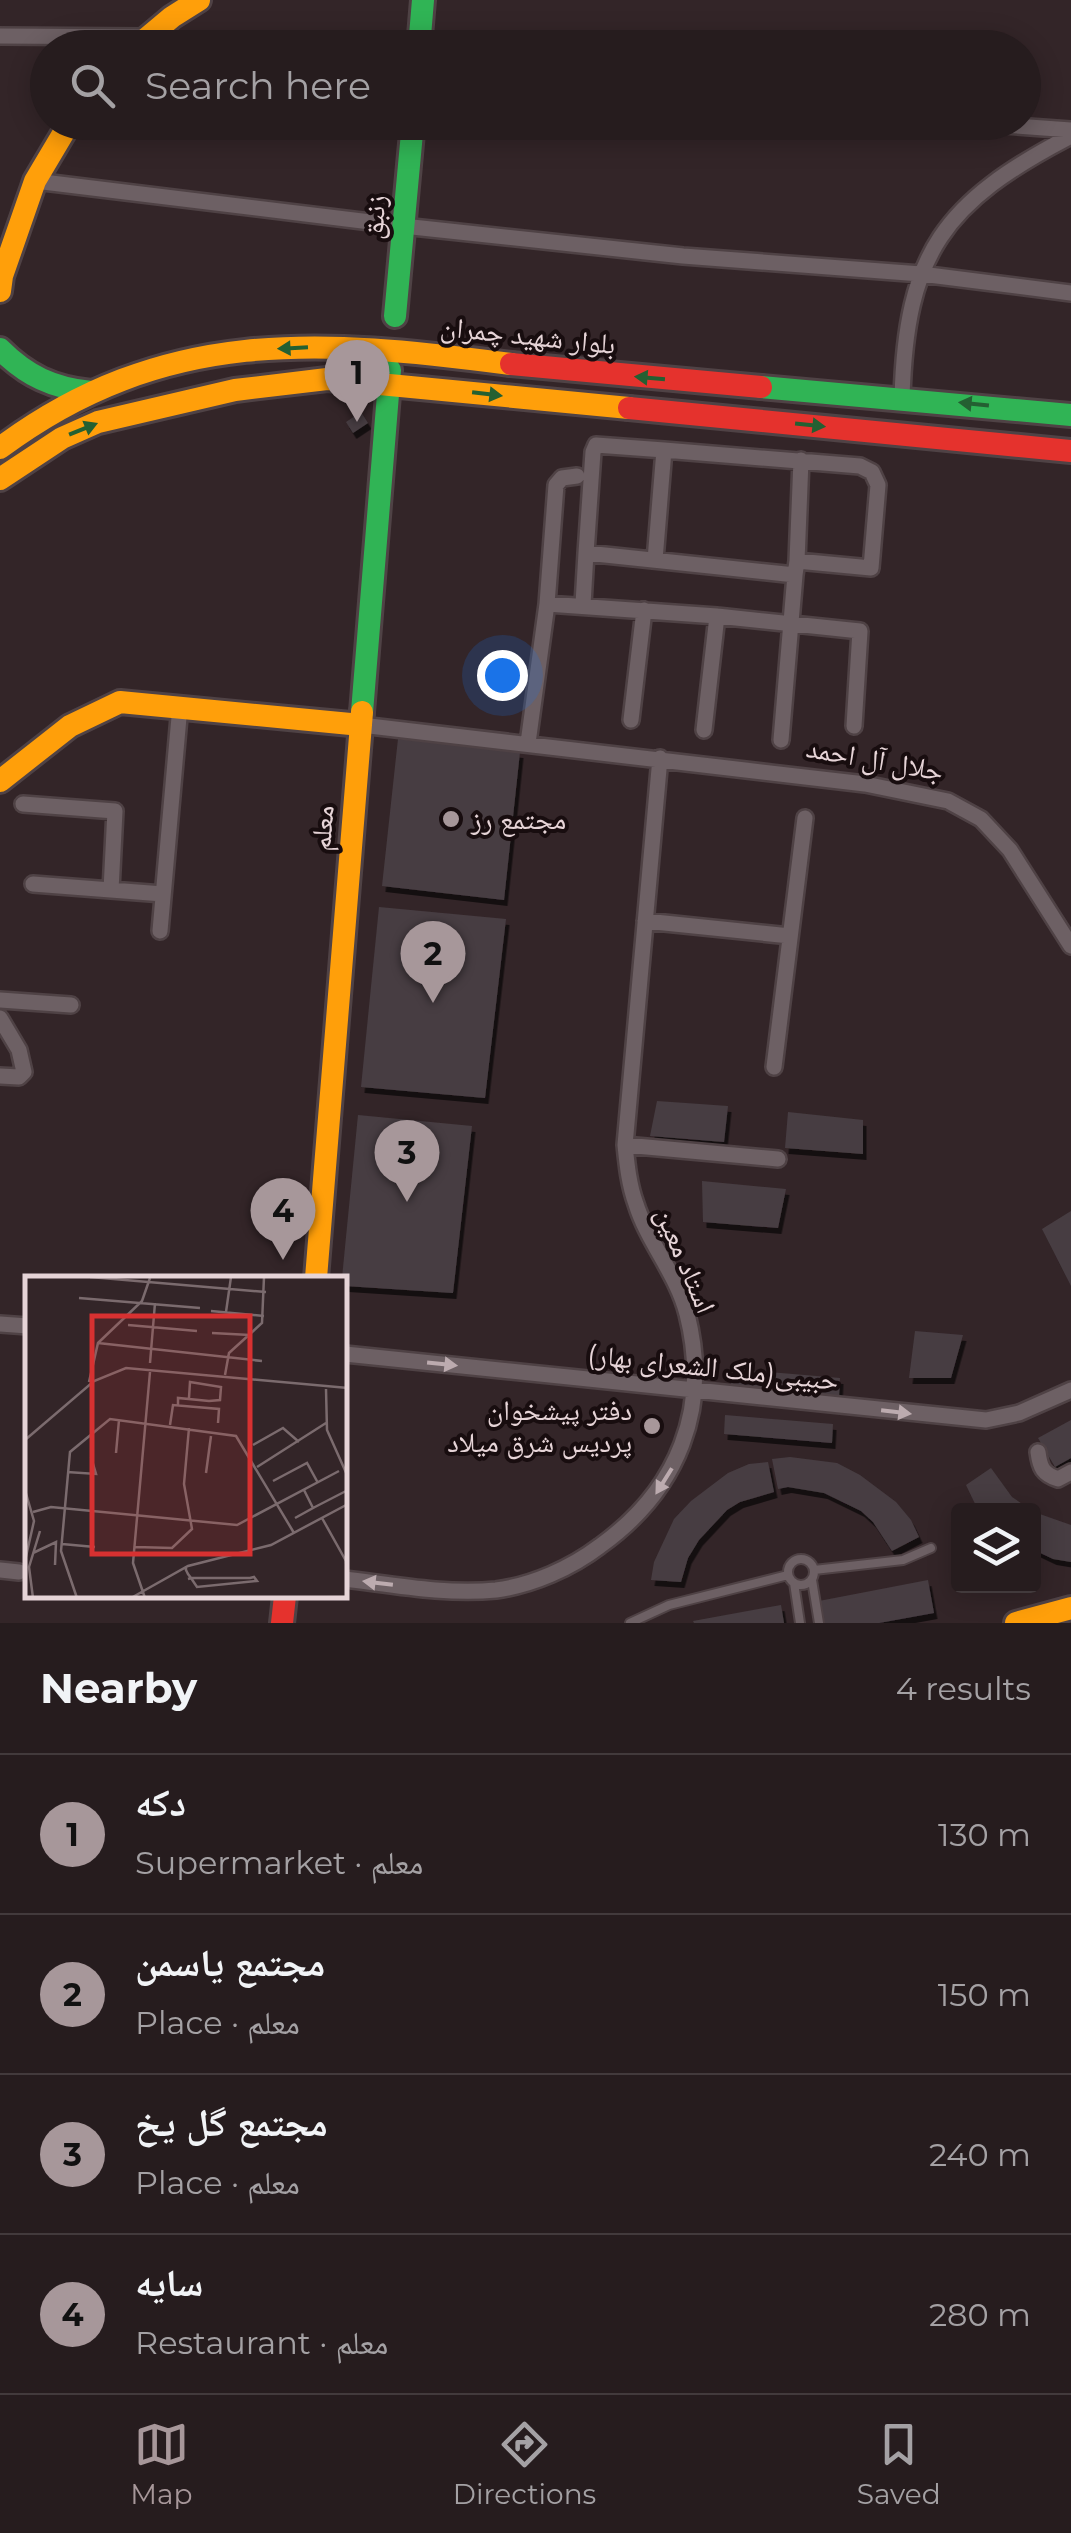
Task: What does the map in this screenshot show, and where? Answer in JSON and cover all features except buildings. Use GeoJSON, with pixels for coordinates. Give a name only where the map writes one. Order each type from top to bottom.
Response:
{"type":"FeatureCollection","features":[{"type":"Feature","properties":{"kind":"main road"},"geometry":{"type":"LineString","coordinates":[[157,30],[199,0]]}},
{"type":"Feature","properties":{"kind":"main road"},"geometry":{"type":"LineString","coordinates":[[421,30],[423,0]]}},
{"type":"Feature","properties":{"kind":"main road"},"geometry":{"type":"LineString","coordinates":[[0,291],[36,181],[60,140]]}},
{"type":"Feature","properties":{"kind":"main road","name":"زنبق"},"geometry":{"type":"LineString","coordinates":[[395,316],[411,140]]}},
{"type":"Feature","properties":{"kind":"main road","name":"بلوار شهید چمران"},"geometry":{"type":"LineString","coordinates":[[0,448],[63,408],[127,378],[228,351],[338,346],[1071,415]]}},
{"type":"Feature","properties":{"kind":"main road"},"geometry":{"type":"LineString","coordinates":[[0,350],[36,380],[58,390],[94,393]]}},
{"type":"Feature","properties":{"kind":"main road","name":"معلم"},"geometry":{"type":"LineString","coordinates":[[316,1276],[390,352]]}},
{"type":"Feature","properties":{"kind":"main road"},"geometry":{"type":"LineString","coordinates":[[0,479],[75,431],[199,395],[292,380],[390,383],[1071,451]]}},
{"type":"Feature","properties":{"kind":"main road"},"geometry":{"type":"LineString","coordinates":[[0,780],[65,726],[120,702],[361,725]]}},
{"type":"Feature","properties":{"kind":"main road"},"geometry":{"type":"LineString","coordinates":[[282,1623],[285,1598]]}},
{"type":"Feature","properties":{"kind":"main road"},"geometry":{"type":"LineString","coordinates":[[1016,1623],[1071,1608]]}},
{"type":"Feature","properties":{"kind":"street"},"geometry":{"type":"LineString","coordinates":[[0,36],[30,38]]}},
{"type":"Feature","properties":{"kind":"street"},"geometry":{"type":"LineString","coordinates":[[1041,130],[1071,133]]}},
{"type":"Feature","properties":{"kind":"street"},"geometry":{"type":"LineString","coordinates":[[902,398],[908,326],[931,248],[992,180],[1071,133]]}},
{"type":"Feature","properties":{"kind":"street"},"geometry":{"type":"LineString","coordinates":[[36,181],[403,226],[683,256],[921,274],[1071,293]]}},
{"type":"Feature","properties":{"kind":"street"},"geometry":{"type":"LineString","coordinates":[[583,604],[586,553],[593,452],[596,445],[860,466],[872,472],[878,485],[871,568],[796,568],[586,553]]}},
{"type":"Feature","properties":{"kind":"street"},"geometry":{"type":"LineString","coordinates":[[655,560],[664,450]]}},
{"type":"Feature","properties":{"kind":"street"},"geometry":{"type":"LineString","coordinates":[[781,740],[801,460]]}},
{"type":"Feature","properties":{"kind":"street"},"geometry":{"type":"LineString","coordinates":[[528,744],[547,604],[556,485],[562,478],[577,476]]}},
{"type":"Feature","properties":{"kind":"street"},"geometry":{"type":"LineString","coordinates":[[547,604],[583,604],[860,632],[854,726]]}},
{"type":"Feature","properties":{"kind":"street"},"geometry":{"type":"LineString","coordinates":[[632,720],[644,610]]}},
{"type":"Feature","properties":{"kind":"street"},"geometry":{"type":"LineString","coordinates":[[704,730],[717,616]]}},
{"type":"Feature","properties":{"kind":"street"},"geometry":{"type":"LineString","coordinates":[[160,931],[180,706]]}},
{"type":"Feature","properties":{"kind":"street","name":"جلال آل احمد"},"geometry":{"type":"LineString","coordinates":[[361,725],[865,784],[948,802],[982,819],[1010,850],[1071,946]]}},
{"type":"Feature","properties":{"kind":"street","name":"استاد معین"},"geometry":{"type":"LineString","coordinates":[[348,1579],[446,1590],[497,1590],[541,1578],[579,1562],[621,1532],[668,1478],[681,1449],[694,1389],[694,1352],[687,1312],[636,1206],[625,1145],[660,758]]}},
{"type":"Feature","properties":{"kind":"street"},"geometry":{"type":"LineString","coordinates":[[23,804],[115,812],[111,890]]}},
{"type":"Feature","properties":{"kind":"street"},"geometry":{"type":"LineString","coordinates":[[774,1067],[805,818]]}},
{"type":"Feature","properties":{"kind":"street"},"geometry":{"type":"LineString","coordinates":[[33,884],[164,894]]}},
{"type":"Feature","properties":{"kind":"street"},"geometry":{"type":"LineString","coordinates":[[644,922],[790,936]]}},
{"type":"Feature","properties":{"kind":"street"},"geometry":{"type":"LineString","coordinates":[[0,1000],[71,1005]]}},
{"type":"Feature","properties":{"kind":"street"},"geometry":{"type":"LineString","coordinates":[[0,1018],[19,1050],[24,1072],[18,1078],[0,1076]]}},
{"type":"Feature","properties":{"kind":"street"},"geometry":{"type":"LineString","coordinates":[[625,1145],[778,1159]]}},
{"type":"Feature","properties":{"kind":"street"},"geometry":{"type":"LineString","coordinates":[[0,1324],[25,1326]]}},
{"type":"Feature","properties":{"kind":"street","name":"حبیبی(ملک الشعرای بهار)"},"geometry":{"type":"LineString","coordinates":[[348,1354],[986,1420],[1019,1414],[1071,1390]]}},
{"type":"Feature","properties":{"kind":"street"},"geometry":{"type":"LineString","coordinates":[[1038,1452],[1040,1467],[1048,1476],[1058,1479],[1071,1472]]}},
{"type":"Feature","properties":{"kind":"street"},"geometry":{"type":"LineString","coordinates":[[0,1570],[20,1572]]}},
{"type":"Feature","properties":{"kind":"lane"},"geometry":{"type":"LineString","coordinates":[[630,1623],[669,1604],[791,1579],[804,1586],[813,1575],[902,1560],[931,1548]]}},
{"type":"Feature","properties":{"kind":"lane"},"geometry":{"type":"LineString","coordinates":[[800,1623],[790,1565],[798,1560],[809,1562],[819,1623]]}},
{"type":"Feature","properties":{"kind":"traffic: fast"},"geometry":{"type":"LineString","coordinates":[[420,30],[423,0]]}},
{"type":"Feature","properties":{"kind":"traffic: fast"},"geometry":{"type":"LineString","coordinates":[[395,316],[411,140]]}},
{"type":"Feature","properties":{"kind":"traffic: fast"},"geometry":{"type":"LineString","coordinates":[[0,349],[41,379],[91,392]]}},
{"type":"Feature","properties":{"kind":"traffic: fast"},"geometry":{"type":"LineString","coordinates":[[362,712],[390,370]]}},
{"type":"Feature","properties":{"kind":"traffic: fast"},"geometry":{"type":"LineString","coordinates":[[761,387],[1071,415]]}},
{"type":"Feature","properties":{"kind":"traffic: slow"},"geometry":{"type":"LineString","coordinates":[[156,30],[199,0]]}},
{"type":"Feature","properties":{"kind":"traffic: slow"},"geometry":{"type":"LineString","coordinates":[[0,291],[35,181],[59,140]]}},
{"type":"Feature","properties":{"kind":"traffic: slow"},"geometry":{"type":"LineString","coordinates":[[0,448],[61,408],[122,380],[183,361],[245,351],[309,347],[374,349],[511,364]]}},
{"type":"Feature","properties":{"kind":"traffic: slow"},"geometry":{"type":"LineString","coordinates":[[0,479],[62,438],[98,422],[235,390],[327,379],[629,408]]}},
{"type":"Feature","properties":{"kind":"traffic: slow"},"geometry":{"type":"LineString","coordinates":[[0,781],[70,726],[120,702],[361,725]]}},
{"type":"Feature","properties":{"kind":"traffic: slow"},"geometry":{"type":"LineString","coordinates":[[316,1276],[362,712]]}},
{"type":"Feature","properties":{"kind":"traffic: slow"},"geometry":{"type":"LineString","coordinates":[[1016,1623],[1071,1608]]}},
{"type":"Feature","properties":{"kind":"traffic: jam"},"geometry":{"type":"LineString","coordinates":[[511,364],[761,387]]}},
{"type":"Feature","properties":{"kind":"traffic: jam"},"geometry":{"type":"LineString","coordinates":[[629,408],[1071,451]]}},
{"type":"Feature","properties":{"kind":"traffic: jam"},"geometry":{"type":"LineString","coordinates":[[282,1623],[285,1598]]}},
{"type":"Feature","properties":{"kind":"place","name":"دکه"},"geometry":{"type":"Point","coordinates":[357,422]}},
{"type":"Feature","properties":{"kind":"place","name":"مجتمع رز"},"geometry":{"type":"Point","coordinates":[451,819]}},
{"type":"Feature","properties":{"kind":"place","name":"مجتمع یاسمن"},"geometry":{"type":"Point","coordinates":[433,1003]}},
{"type":"Feature","properties":{"kind":"place","name":"مجتمع گل یخ"},"geometry":{"type":"Point","coordinates":[407,1202]}},
{"type":"Feature","properties":{"kind":"place","name":"سایه"},"geometry":{"type":"Point","coordinates":[283,1260]}},
{"type":"Feature","properties":{"kind":"place","name":"دفتر پیشخوان پردیس شرق میلاد"},"geometry":{"type":"Point","coordinates":[652,1426]}}]}
